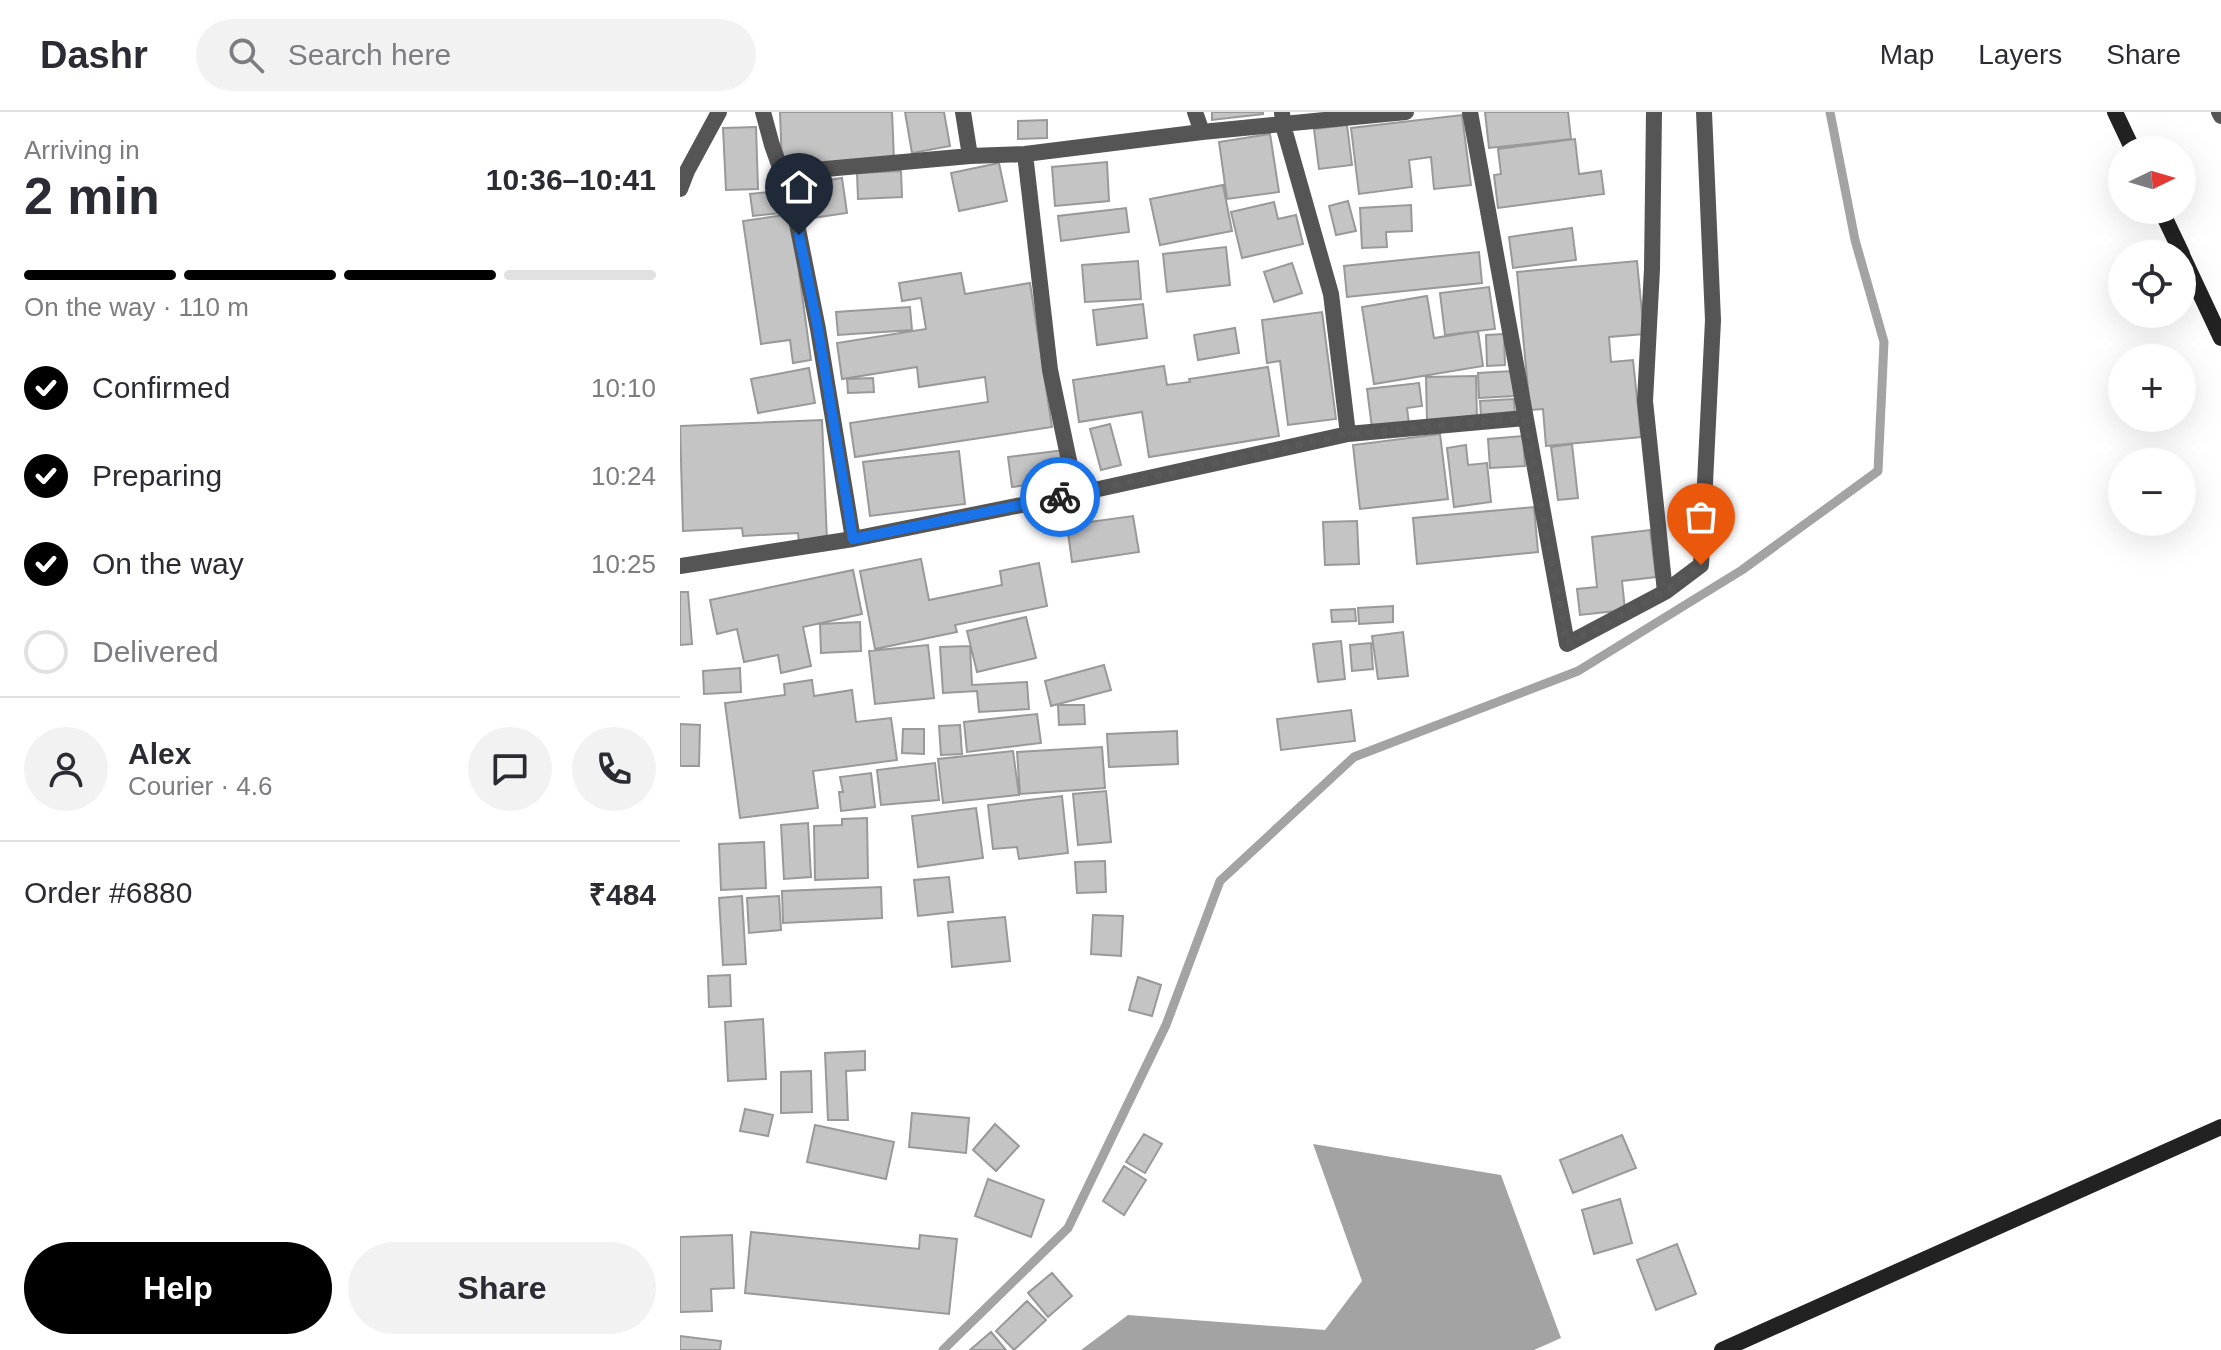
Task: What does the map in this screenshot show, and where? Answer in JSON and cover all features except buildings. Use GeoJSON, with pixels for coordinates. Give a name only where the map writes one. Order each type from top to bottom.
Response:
{"type":"FeatureCollection","features":[{"type":"Feature","properties":{"kind":"street"},"geometry":{"type":"LineString","coordinates":[[680,189],[719,112]]}},
{"type":"Feature","properties":{"kind":"street"},"geometry":{"type":"LineString","coordinates":[[763,112],[793,204],[818,329],[853,539]]}},
{"type":"Feature","properties":{"kind":"street"},"geometry":{"type":"LineString","coordinates":[[963,112],[970,156]]}},
{"type":"Feature","properties":{"kind":"street"},"geometry":{"type":"LineString","coordinates":[[1195,112],[1202,132]]}},
{"type":"Feature","properties":{"kind":"street"},"geometry":{"type":"LineString","coordinates":[[781,173],[1025,154],[1202,132],[1283,118],[1406,112]]}},
{"type":"Feature","properties":{"kind":"street"},"geometry":{"type":"LineString","coordinates":[[1470,112],[1567,644],[1665,592],[1701,565],[1713,320],[1704,112]]}},
{"type":"Feature","properties":{"kind":"street"},"geometry":{"type":"LineString","coordinates":[[1654,112],[1652,269],[1645,401],[1665,592]]}},
{"type":"Feature","properties":{"kind":"street"},"geometry":{"type":"LineString","coordinates":[[2115,112],[2126,136]]}},
{"type":"Feature","properties":{"kind":"street"},"geometry":{"type":"LineString","coordinates":[[1283,118],[1331,294],[1348,434]]}},
{"type":"Feature","properties":{"kind":"street"},"geometry":{"type":"LineString","coordinates":[[1025,154],[1050,370],[1076,494]]}},
{"type":"Feature","properties":{"kind":"street"},"geometry":{"type":"LineString","coordinates":[[2196,284],[2221,338]]}},
{"type":"Feature","properties":{"kind":"street"},"geometry":{"type":"LineString","coordinates":[[680,566],[853,539],[1348,434],[1525,418]]}},
{"type":"Feature","properties":{"kind":"street"},"geometry":{"type":"LineString","coordinates":[[1722,1350],[2221,1127]]}},
{"type":"Feature","properties":{"kind":"shaded area"},"geometry":{"type":"Polygon","coordinates":[[[1313,1144],[1501,1175],[1561,1338],[1534,1350],[1081,1350],[1128,1315],[1325,1330],[1362,1281],[1313,1144]]]}},
{"type":"Feature","properties":{"kind":"waterway"},"geometry":{"type":"LineString","coordinates":[[943,1350],[1068,1228],[1166,1025],[1220,881],[1354,757],[1578,671],[1742,570],[1878,471],[1884,342],[1855,240],[1830,112]]}},
{"type":"Feature","properties":{"kind":"way so far"},"geometry":{"type":"LineString","coordinates":[[1060,497],[1348,434],[1525,418],[1567,644],[1665,592],[1701,565]]}},
{"type":"Feature","properties":{"kind":"route"},"geometry":{"type":"LineString","coordinates":[[799,235],[853,539],[1060,497]]}}]}
